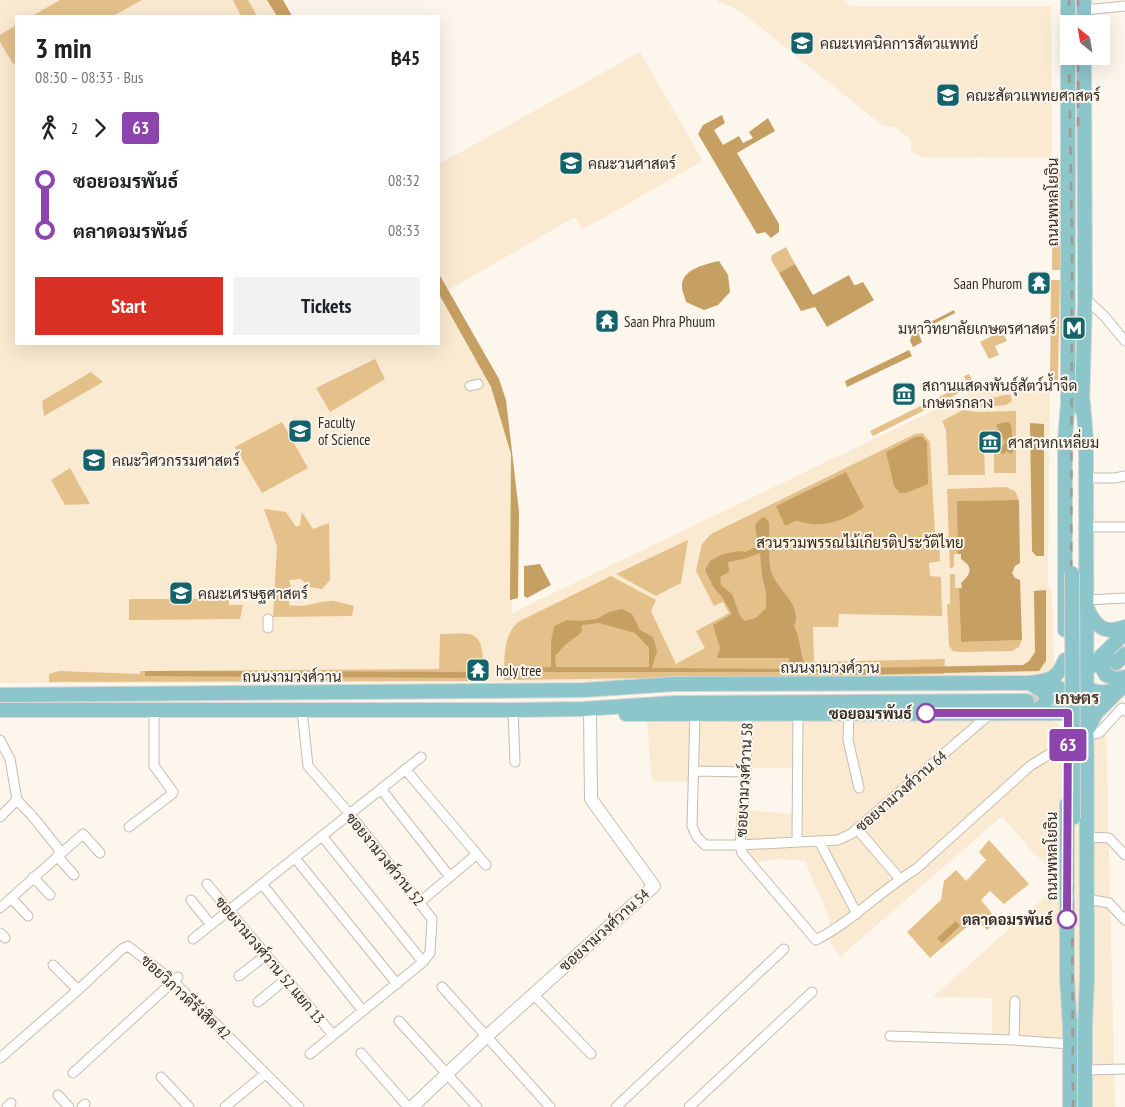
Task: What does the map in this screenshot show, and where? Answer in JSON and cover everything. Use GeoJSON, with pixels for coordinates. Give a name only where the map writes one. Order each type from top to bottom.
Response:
{"type":"FeatureCollection","features":[{"type":"Feature","properties":{"kind":"main road","name":"ถนนพหลโยธิน"},"geometry":{"type":"LineString","coordinates":[[1068,0],[1068,404],[1065,440],[1065,608],[1066,664],[1074,709]]}},
{"type":"Feature","properties":{"kind":"main road","name":"ถนนพหลโยธิน"},"geometry":{"type":"LineString","coordinates":[[1076,573],[1085,298],[1084,65]]}},
{"type":"Feature","properties":{"kind":"main road","name":"ถนนพหลโยธิน"},"geometry":{"type":"LineString","coordinates":[[1070,1028],[1067,977],[1068,741],[1074,709],[1083,686],[1087,668],[1086,433],[1083,403]]}},
{"type":"Feature","properties":{"kind":"main road","name":"ถนนพหลโยธิน"},"geometry":{"type":"LineString","coordinates":[[1068,404],[1071,434],[1076,573],[1077,818],[1085,1107]]}},
{"type":"Feature","properties":{"kind":"main road"},"geometry":{"type":"LineString","coordinates":[[1065,608],[1069,619],[1074,622],[1083,618],[1086,604]]}},
{"type":"Feature","properties":{"kind":"main road"},"geometry":{"type":"LineString","coordinates":[[1086,604],[1093,621],[1100,627],[1114,630],[1125,627]]}},
{"type":"Feature","properties":{"kind":"main road"},"geometry":{"type":"LineString","coordinates":[[1087,668],[1125,633]]}},
{"type":"Feature","properties":{"kind":"main road"},"geometry":{"type":"LineString","coordinates":[[1108,649],[1102,668],[1106,675],[1117,679],[1123,671]]}},
{"type":"Feature","properties":{"kind":"main road"},"geometry":{"type":"LineString","coordinates":[[1087,733],[1074,709],[1058,688],[1046,682],[1066,664],[1083,686],[1105,693],[1113,691],[1123,671]]}},
{"type":"Feature","properties":{"kind":"main road"},"geometry":{"type":"LineString","coordinates":[[1087,733],[1096,712],[1111,697],[1123,671]]}},
{"type":"Feature","properties":{"kind":"main road","name":"ถนนงามวงศ์วาน"},"geometry":{"type":"LineString","coordinates":[[587,710],[629,714],[991,713],[1028,697],[1046,682]]}},
{"type":"Feature","properties":{"kind":"main road","name":"ถนนงามวงศ์วาน"},"geometry":{"type":"LineString","coordinates":[[0,695],[584,690],[637,695],[1028,697],[1074,709]]}},
{"type":"Feature","properties":{"kind":"main road","name":"ถนนงามวงศ์วาน"},"geometry":{"type":"LineString","coordinates":[[0,710],[587,710],[674,703],[1028,697]]}},
{"type":"Feature","properties":{"kind":"main road"},"geometry":{"type":"LineString","coordinates":[[1074,709],[1111,697]]}},
{"type":"Feature","properties":{"kind":"main road","name":"ถนนพหลโยธิน"},"geometry":{"type":"LineString","coordinates":[[1084,1028],[1087,977],[1087,733]]}},
{"type":"Feature","properties":{"kind":"main road"},"geometry":{"type":"LineString","coordinates":[[1068,766],[1087,766]]}},
{"type":"Feature","properties":{"kind":"main road","name":"ถนนพหลโยธิน"},"geometry":{"type":"LineString","coordinates":[[1070,1107],[1070,1028],[1077,818]]}},
{"type":"Feature","properties":{"kind":"street"},"geometry":{"type":"LineString","coordinates":[[1084,11],[1125,6]]}},
{"type":"Feature","properties":{"kind":"street"},"geometry":{"type":"LineString","coordinates":[[1085,298],[1125,341]]}},
{"type":"Feature","properties":{"kind":"street"},"geometry":{"type":"LineString","coordinates":[[1086,478],[1125,476]]}},
{"type":"Feature","properties":{"kind":"street"},"geometry":{"type":"LineString","coordinates":[[1086,527],[1125,527]]}},
{"type":"Feature","properties":{"kind":"street"},"geometry":{"type":"LineString","coordinates":[[1086,604],[1125,598]]}},
{"type":"Feature","properties":{"kind":"street"},"geometry":{"type":"LineString","coordinates":[[1087,733],[1099,733],[1122,708],[1125,711]]}},
{"type":"Feature","properties":{"kind":"street","name":"ซอยงามวงศ์วาน 52"},"geometry":{"type":"LineString","coordinates":[[302,710],[308,766],[349,814],[432,919],[430,953],[423,962]]}},
{"type":"Feature","properties":{"kind":"street"},"geometry":{"type":"LineString","coordinates":[[513,710],[515,762]]}},
{"type":"Feature","properties":{"kind":"street","name":"ซอยงามวงศ์วาน 54"},"geometry":{"type":"LineString","coordinates":[[412,1107],[486,1036],[654,886],[591,799],[587,710]]}},
{"type":"Feature","properties":{"kind":"street"},"geometry":{"type":"LineString","coordinates":[[129,828],[172,794],[154,766],[154,711]]}},
{"type":"Feature","properties":{"kind":"street"},"geometry":{"type":"LineString","coordinates":[[848,713],[848,740],[859,788]]}},
{"type":"Feature","properties":{"kind":"street","name":"ซอยงามวงศ์วาน 64"},"geometry":{"type":"LineString","coordinates":[[695,714],[692,826],[697,837],[706,845],[740,845],[838,840],[851,834],[991,713]]}},
{"type":"Feature","properties":{"kind":"street","name":"ซอยงามวงศ์วาน 58"},"geometry":{"type":"LineString","coordinates":[[748,714],[746,772],[740,845],[742,853],[816,940],[832,932],[857,914]]}},
{"type":"Feature","properties":{"kind":"street"},"geometry":{"type":"LineString","coordinates":[[798,714],[798,842]]}},
{"type":"Feature","properties":{"kind":"street"},"geometry":{"type":"LineString","coordinates":[[0,740],[10,759],[17,800],[34,818],[74,874]]}},
{"type":"Feature","properties":{"kind":"street"},"geometry":{"type":"LineString","coordinates":[[818,841],[857,914],[900,879],[916,869],[1030,766],[1068,741]]}},
{"type":"Feature","properties":{"kind":"street"},"geometry":{"type":"LineString","coordinates":[[193,939],[421,757]]}},
{"type":"Feature","properties":{"kind":"street"},"geometry":{"type":"LineString","coordinates":[[406,769],[486,865]]}},
{"type":"Feature","properties":{"kind":"street"},"geometry":{"type":"LineString","coordinates":[[694,771],[746,772]]}},
{"type":"Feature","properties":{"kind":"street"},"geometry":{"type":"LineString","coordinates":[[380,789],[450,877]]}},
{"type":"Feature","properties":{"kind":"street"},"geometry":{"type":"LineString","coordinates":[[0,816],[17,800]]}},
{"type":"Feature","properties":{"kind":"street"},"geometry":{"type":"LineString","coordinates":[[857,829],[900,879]]}},
{"type":"Feature","properties":{"kind":"street"},"geometry":{"type":"LineString","coordinates":[[0,908],[83,834],[100,853]]}},
{"type":"Feature","properties":{"kind":"street"},"geometry":{"type":"LineString","coordinates":[[310,1054],[423,962],[322,836]]}},
{"type":"Feature","properties":{"kind":"street"},"geometry":{"type":"LineString","coordinates":[[1087,837],[1109,838],[1125,855]]}},
{"type":"Feature","properties":{"kind":"street"},"geometry":{"type":"LineString","coordinates":[[420,902],[477,854]]}},
{"type":"Feature","properties":{"kind":"street"},"geometry":{"type":"LineString","coordinates":[[295,858],[397,984]]}},
{"type":"Feature","properties":{"kind":"street"},"geometry":{"type":"LineString","coordinates":[[33,877],[50,895]]}},
{"type":"Feature","properties":{"kind":"street","name":"ซอยงามวงศ์วาน 52 แยก 13"},"geometry":{"type":"LineString","coordinates":[[208,884],[333,1035]]}},
{"type":"Feature","properties":{"kind":"street"},"geometry":{"type":"LineString","coordinates":[[262,884],[363,1011]]}},
{"type":"Feature","properties":{"kind":"street"},"geometry":{"type":"LineString","coordinates":[[11,898],[28,916]]}},
{"type":"Feature","properties":{"kind":"street"},"geometry":{"type":"LineString","coordinates":[[1087,899],[1109,903],[1125,920]]}},
{"type":"Feature","properties":{"kind":"street"},"geometry":{"type":"LineString","coordinates":[[191,900],[211,925]]}},
{"type":"Feature","properties":{"kind":"street","name":"ซอยวิภาวดีรังสิต 42"},"geometry":{"type":"LineString","coordinates":[[0,1058],[122,949],[128,946],[175,979],[299,1107]]}},
{"type":"Feature","properties":{"kind":"street"},"geometry":{"type":"LineString","coordinates":[[616,1107],[784,949]]}},
{"type":"Feature","properties":{"kind":"street"},"geometry":{"type":"LineString","coordinates":[[239,976],[266,954]]}},
{"type":"Feature","properties":{"kind":"street"},"geometry":{"type":"LineString","coordinates":[[53,966],[78,990]]}},
{"type":"Feature","properties":{"kind":"street"},"geometry":{"type":"LineString","coordinates":[[73,1073],[175,979]]}},
{"type":"Feature","properties":{"kind":"street"},"geometry":{"type":"LineString","coordinates":[[258,1002],[286,979]]}},
{"type":"Feature","properties":{"kind":"street"},"geometry":{"type":"LineString","coordinates":[[442,987],[550,1107]]}},
{"type":"Feature","properties":{"kind":"street"},"geometry":{"type":"LineString","coordinates":[[689,1107],[812,992]]}},
{"type":"Feature","properties":{"kind":"street"},"geometry":{"type":"LineString","coordinates":[[534,994],[590,1054]]}},
{"type":"Feature","properties":{"kind":"street"},"geometry":{"type":"LineString","coordinates":[[1014,1040],[1015,1001]]}},
{"type":"Feature","properties":{"kind":"street"},"geometry":{"type":"LineString","coordinates":[[399,1021],[477,1107]]}},
{"type":"Feature","properties":{"kind":"street"},"geometry":{"type":"LineString","coordinates":[[890,1036],[1014,1040],[1070,1044]]}},
{"type":"Feature","properties":{"kind":"street"},"geometry":{"type":"LineString","coordinates":[[361,1053],[408,1107]]}},
{"type":"Feature","properties":{"kind":"street"},"geometry":{"type":"LineString","coordinates":[[1085,1070],[1125,1069]]}},
{"type":"Feature","properties":{"kind":"street"},"geometry":{"type":"LineString","coordinates":[[225,1107],[265,1074]]}},
{"type":"Feature","properties":{"kind":"street"},"geometry":{"type":"LineString","coordinates":[[161,1077],[189,1107]]}},
{"type":"Feature","properties":{"kind":"street"},"geometry":{"type":"LineString","coordinates":[[58,1096],[69,1107]]}},
{"type":"Feature","properties":{"kind":"shaded area"},"geometry":{"type":"Polygon","coordinates":[[[0,0],[267,0],[276,15],[15,15],[15,345],[440,345],[440,295],[491,387],[511,454],[512,613],[986,385],[1050,383],[1048,584],[1052,590],[1054,662],[1046,674],[503,682],[0,683],[0,0]]]}},
{"type":"Feature","properties":{"kind":"shaded area"},"geometry":{"type":"Polygon","coordinates":[[[267,0],[283,0],[291,15],[276,15],[267,0]]]}},
{"type":"Feature","properties":{"kind":"shaded area","name":"คณะสัตวแพทยศาสตร์"},"geometry":{"type":"Polygon","coordinates":[[[719,0],[843,0],[850,6],[1051,6],[1052,158],[922,157],[911,150],[911,140],[895,127],[883,126],[744,14],[728,5],[721,3],[716,5],[719,0]]]}},
{"type":"Feature","properties":{"kind":"shaded area"},"geometry":{"type":"Polygon","coordinates":[[[640,52],[703,161],[582,230],[575,217],[440,295],[440,163],[640,52]]]}},
{"type":"Feature","properties":{"kind":"shaded area"},"geometry":{"type":"Polygon","coordinates":[[[722,115],[725,123],[714,130],[723,145],[739,136],[743,143],[753,138],[749,132],[768,118],[775,131],[737,153],[779,224],[779,232],[771,238],[765,232],[757,234],[698,134],[703,125],[722,115]]]}},
{"type":"Feature","properties":{"kind":"shaded area"},"geometry":{"type":"Polygon","coordinates":[[[719,261],[728,275],[730,292],[718,305],[704,310],[686,302],[682,287],[686,276],[695,268],[719,261]]]}},
{"type":"Feature","properties":{"kind":"shaded area"},"geometry":{"type":"Polygon","coordinates":[[[795,264],[813,295],[849,275],[854,285],[863,282],[874,300],[827,327],[815,307],[801,311],[779,273],[795,264]]]}},
{"type":"Feature","properties":{"kind":"shaded area"},"geometry":{"type":"Polygon","coordinates":[[[440,276],[499,379],[506,400],[519,512],[518,598],[510,600],[511,454],[491,387],[440,296],[440,276]]]}},
{"type":"Feature","properties":{"kind":"shaded area"},"geometry":{"type":"Polygon","coordinates":[[[954,310],[955,313],[918,332],[922,342],[913,347],[910,341],[913,331],[954,310]]]}},
{"type":"Feature","properties":{"kind":"shaded area"},"geometry":{"type":"Polygon","coordinates":[[[909,350],[912,356],[847,387],[845,381],[909,350]]]}},
{"type":"Feature","properties":{"kind":"shaded area"},"geometry":{"type":"Polygon","coordinates":[[[1009,422],[1012,429],[1014,450],[1011,454],[1007,451],[1003,454],[999,452],[1005,442],[996,425],[1009,422]]]}},
{"type":"Feature","properties":{"kind":"shaded area"},"geometry":{"type":"Polygon","coordinates":[[[1030,423],[1044,424],[1044,556],[1036,556],[1032,551],[1030,423]]]}},
{"type":"Feature","properties":{"kind":"shaded area"},"geometry":{"type":"Polygon","coordinates":[[[922,436],[927,443],[928,484],[906,493],[900,493],[894,486],[886,452],[915,437],[922,436]]]}},
{"type":"Feature","properties":{"kind":"shaded area"},"geometry":{"type":"Polygon","coordinates":[[[846,472],[864,507],[852,515],[825,524],[795,521],[785,526],[776,506],[846,472]]]}},
{"type":"Feature","properties":{"kind":"shaded area"},"geometry":{"type":"Polygon","coordinates":[[[1019,500],[1020,563],[1015,566],[1012,573],[1015,578],[1020,580],[1022,640],[961,642],[959,588],[962,588],[961,583],[970,570],[967,563],[961,559],[961,554],[958,554],[957,501],[1019,500]]]}},
{"type":"Feature","properties":{"kind":"shaded area"},"geometry":{"type":"Polygon","coordinates":[[[764,517],[769,522],[770,568],[775,580],[793,605],[796,619],[794,626],[806,669],[1023,665],[1029,661],[1035,652],[1034,591],[1046,590],[1046,661],[1039,671],[843,675],[834,672],[530,672],[530,668],[551,667],[551,642],[554,626],[567,620],[597,619],[609,612],[622,609],[632,614],[640,630],[653,637],[657,651],[652,668],[790,669],[789,658],[717,658],[720,648],[713,625],[732,614],[714,588],[705,570],[710,561],[723,554],[739,551],[745,552],[758,546],[755,525],[764,517]],[[760,553],[728,562],[729,572],[720,577],[721,585],[732,594],[740,616],[745,621],[756,618],[766,608],[766,592],[762,576],[760,553]],[[599,623],[582,625],[581,633],[565,645],[555,656],[556,667],[649,667],[649,648],[635,633],[599,623]]]}},
{"type":"Feature","properties":{"kind":"shaded area"},"geometry":{"type":"Polygon","coordinates":[[[540,564],[551,585],[527,598],[524,596],[524,566],[540,564]]]}},
{"type":"Feature","properties":{"kind":"shaded area"},"geometry":{"type":"Polygon","coordinates":[[[145,671],[480,672],[480,678],[145,676],[145,671]]]}},
{"type":"Feature","properties":{"kind":"shaded area"},"geometry":{"type":"Polygon","coordinates":[[[1050,720],[1058,723],[1060,729],[1106,727],[1115,1107],[1065,1107],[1066,1049],[1063,1042],[992,1035],[992,998],[933,997],[1056,887],[1061,887],[1060,878],[1029,848],[1002,816],[840,957],[830,941],[829,918],[805,861],[780,859],[755,862],[746,851],[745,829],[747,810],[793,814],[794,768],[691,768],[690,782],[652,781],[647,722],[1050,720]]]}},
{"type":"Feature","properties":{"kind":"shaded area"},"geometry":{"type":"Polygon","coordinates":[[[956,921],[960,926],[942,943],[937,938],[956,921]]]}},
{"type":"Feature","properties":{"kind":"green space"},"geometry":{"type":"Polygon","coordinates":[[[60,0],[142,0],[115,15],[34,15],[60,0]]]}},
{"type":"Feature","properties":{"kind":"green space"},"geometry":{"type":"Polygon","coordinates":[[[233,0],[248,0],[256,15],[240,15],[233,0]]]}},
{"type":"Feature","properties":{"kind":"green space"},"geometry":{"type":"Polygon","coordinates":[[[15,26],[15,63],[13,64],[0,42],[0,35],[15,26]]]}},
{"type":"Feature","properties":{"kind":"green space"},"geometry":{"type":"Polygon","coordinates":[[[1053,171],[1062,171],[1061,270],[1052,270],[1053,171]]]}},
{"type":"Feature","properties":{"kind":"green space"},"geometry":{"type":"Polygon","coordinates":[[[786,247],[795,264],[779,273],[771,260],[772,255],[786,247]]]}},
{"type":"Feature","properties":{"kind":"green space"},"geometry":{"type":"Polygon","coordinates":[[[1051,280],[1060,280],[1058,380],[1050,380],[1051,280]]]}},
{"type":"Feature","properties":{"kind":"green space"},"geometry":{"type":"Polygon","coordinates":[[[1002,331],[1007,341],[995,346],[999,355],[989,359],[980,342],[1002,331]]]}},
{"type":"Feature","properties":{"kind":"green space"},"geometry":{"type":"Polygon","coordinates":[[[375,359],[385,379],[330,412],[316,388],[375,359]]]}},
{"type":"Feature","properties":{"kind":"green space"},"geometry":{"type":"Polygon","coordinates":[[[91,372],[103,382],[44,416],[42,401],[91,372]]]}},
{"type":"Feature","properties":{"kind":"green space"},"geometry":{"type":"Polygon","coordinates":[[[969,374],[975,385],[873,436],[870,431],[967,383],[964,376],[969,374]]]}},
{"type":"Feature","properties":{"kind":"green space"},"geometry":{"type":"Polygon","coordinates":[[[1011,395],[1012,401],[1006,405],[981,407],[980,401],[1011,395]]]}},
{"type":"Feature","properties":{"kind":"green space"},"geometry":{"type":"Polygon","coordinates":[[[963,410],[979,412],[1016,411],[1016,473],[994,473],[994,453],[999,441],[995,434],[985,434],[980,442],[984,450],[985,475],[948,475],[946,430],[942,421],[963,410]]]}},
{"type":"Feature","properties":{"kind":"green space"},"geometry":{"type":"Polygon","coordinates":[[[282,422],[308,468],[262,493],[235,447],[282,422]]]}},
{"type":"Feature","properties":{"kind":"green space","name":"สวนรวมพรรณไม้เกียรติประวัติไทย"},"geometry":{"type":"Polygon","coordinates":[[[923,433],[930,442],[935,535],[939,535],[940,561],[929,563],[930,576],[941,577],[942,616],[839,614],[838,627],[813,627],[814,662],[945,659],[944,674],[504,680],[507,641],[509,634],[518,622],[611,576],[656,600],[651,611],[676,664],[705,648],[696,631],[729,613],[723,602],[714,606],[696,571],[702,544],[711,534],[915,434],[923,433]]]}},
{"type":"Feature","properties":{"kind":"green space"},"geometry":{"type":"Polygon","coordinates":[[[70,468],[90,504],[65,505],[51,480],[70,468]]]}},
{"type":"Feature","properties":{"kind":"green space"},"geometry":{"type":"Polygon","coordinates":[[[1006,487],[1015,491],[1019,500],[958,501],[958,554],[954,554],[954,567],[950,568],[947,489],[1006,487]]]}},
{"type":"Feature","properties":{"kind":"green space"},"geometry":{"type":"Polygon","coordinates":[[[264,509],[286,512],[296,527],[300,525],[302,512],[313,529],[329,523],[330,580],[322,589],[309,587],[301,579],[289,580],[291,587],[289,605],[301,606],[335,601],[354,606],[352,616],[273,617],[277,546],[264,509]]]}},
{"type":"Feature","properties":{"kind":"green space"},"geometry":{"type":"Polygon","coordinates":[[[688,540],[681,583],[656,596],[616,574],[688,540]]]}},
{"type":"Feature","properties":{"kind":"green space"},"geometry":{"type":"Polygon","coordinates":[[[950,574],[955,574],[955,588],[959,588],[961,642],[1022,640],[1019,647],[1012,651],[953,651],[949,646],[947,604],[950,604],[950,574]]]}},
{"type":"Feature","properties":{"kind":"green space"},"geometry":{"type":"Polygon","coordinates":[[[129,599],[215,599],[229,600],[229,605],[243,605],[240,619],[129,620],[129,599]]]}},
{"type":"Feature","properties":{"kind":"green space"},"geometry":{"type":"Polygon","coordinates":[[[440,634],[468,634],[479,640],[483,661],[482,681],[49,682],[49,674],[59,671],[140,674],[140,671],[439,669],[440,634]]]}},
{"type":"Feature","properties":{"kind":"green space"},"geometry":{"type":"Polygon","coordinates":[[[989,840],[1029,884],[1004,904],[990,891],[981,900],[998,921],[987,930],[976,919],[930,958],[907,932],[941,900],[944,881],[956,870],[966,881],[986,860],[979,852],[989,840]]]}},
{"type":"Feature","properties":{"kind":"tunnel"},"geometry":{"type":"LineString","coordinates":[[1027,701],[1076,702],[1093,694],[1121,669]]}},
{"type":"Feature","properties":{"kind":"railway"},"geometry":{"type":"LineString","coordinates":[[1069,0],[1069,15]]}},
{"type":"Feature","properties":{"kind":"railway"},"geometry":{"type":"LineString","coordinates":[[1078,0],[1078,15]]}},
{"type":"Feature","properties":{"kind":"railway"},"geometry":{"type":"LineString","coordinates":[[1069,65],[1072,247],[1073,1107]]}},
{"type":"Feature","properties":{"kind":"railway"},"geometry":{"type":"LineString","coordinates":[[1078,65],[1078,126]]}},
{"type":"Feature","properties":{"kind":"bus line","name":"63"},"geometry":{"type":"LineString","coordinates":[[926,713],[1068,713],[1067,919]]}},
{"type":"Feature","properties":{"kind":"place","name":"คณะเทคนิคการสัตวแพทย์"},"geometry":{"type":"Point","coordinates":[802,43]}},
{"type":"Feature","properties":{"kind":"place","name":"คณะสัตวแพทยศาสตร์"},"geometry":{"type":"Point","coordinates":[948,95]}},
{"type":"Feature","properties":{"kind":"place","name":"คณะวนศาสตร์"},"geometry":{"type":"Point","coordinates":[571,163]}},
{"type":"Feature","properties":{"kind":"place","name":"Saan Phurom"},"geometry":{"type":"Point","coordinates":[1039,283]}},
{"type":"Feature","properties":{"kind":"place","name":"Saan Phra Phuum"},"geometry":{"type":"Point","coordinates":[607,321]}},
{"type":"Feature","properties":{"kind":"place","name":"มหาวิทยาลัยเกษตรศาสตร์"},"geometry":{"type":"Point","coordinates":[1074,328]}},
{"type":"Feature","properties":{"kind":"place","name":"สถานแสดงพันธุ์สัตว์น้ำจืด เกษตรกลาง"},"geometry":{"type":"Point","coordinates":[904,394]}},
{"type":"Feature","properties":{"kind":"place","name":"Faculty of Science"},"geometry":{"type":"Point","coordinates":[300,431]}},
{"type":"Feature","properties":{"kind":"place","name":"ศาสาหกเหลี่ยม"},"geometry":{"type":"Point","coordinates":[990,442]}},
{"type":"Feature","properties":{"kind":"place","name":"คณะวิศวกรรมศาสตร์"},"geometry":{"type":"Point","coordinates":[94,460]}},
{"type":"Feature","properties":{"kind":"place","name":"คณะเศรษฐศาสตร์"},"geometry":{"type":"Point","coordinates":[181,593]}},
{"type":"Feature","properties":{"kind":"place","name":"holy tree"},"geometry":{"type":"Point","coordinates":[478,670]}},
{"type":"Feature","properties":{"kind":"place","name":"ซอยอมรพันธ์"},"geometry":{"type":"Point","coordinates":[926,713]}},
{"type":"Feature","properties":{"kind":"place","name":"ตลาดอมรพันธ์"},"geometry":{"type":"Point","coordinates":[1067,919]}},
{"type":"Feature","properties":{"kind":"district","name":"เกษตร"},"geometry":{"type":"Point","coordinates":[1077,698]}}]}
